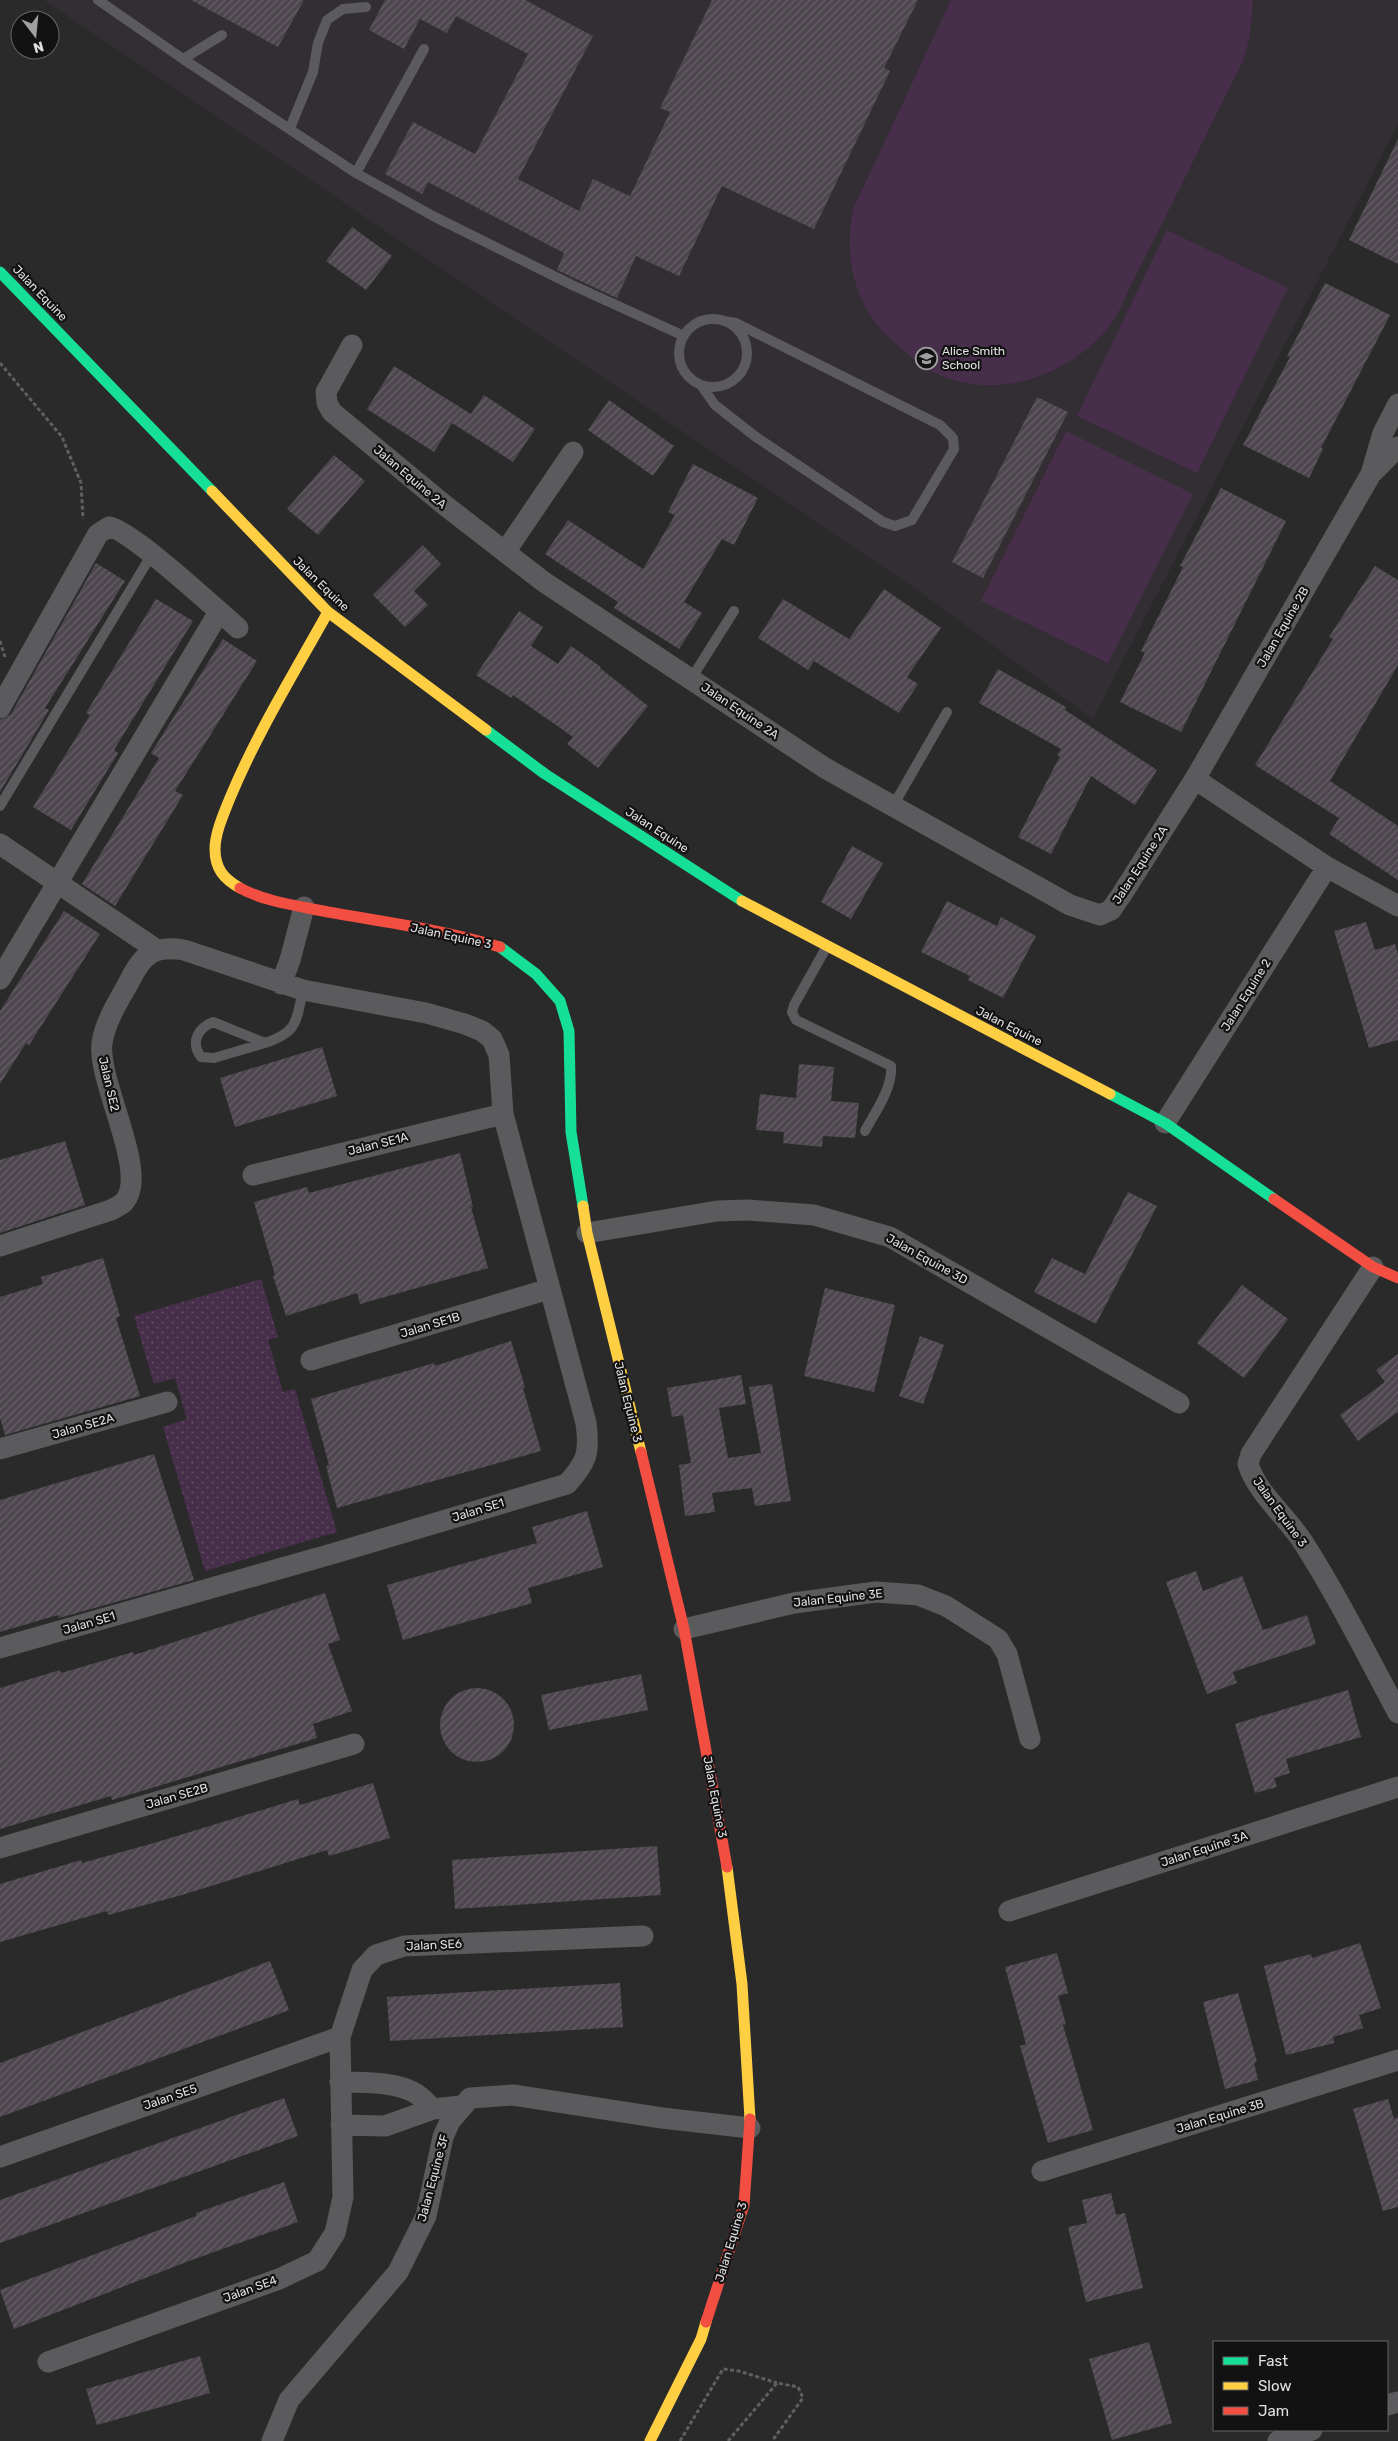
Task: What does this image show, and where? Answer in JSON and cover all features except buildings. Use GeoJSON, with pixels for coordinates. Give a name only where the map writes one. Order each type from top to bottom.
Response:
{"type":"FeatureCollection","features":[{"type":"Feature","properties":{"kind":"street","name":"Jalan Equine"},"geometry":{"type":"LineString","coordinates":[[0,272],[328,612],[545,774],[757,911],[1165,1123],[1373,1266],[1398,1278]]}},
{"type":"Feature","properties":{"kind":"street","name":"Jalan Equine 2A"},"geometry":{"type":"LineString","coordinates":[[352,345],[326,392],[327,403],[332,412],[447,507],[544,582],[825,768],[1070,904],[1100,915],[1111,910],[1195,779]]}},
{"type":"Feature","properties":{"kind":"street","name":"Jalan Equine 2B"},"geometry":{"type":"LineString","coordinates":[[1195,779],[1371,474],[1384,433],[1398,404]]}},
{"type":"Feature","properties":{"kind":"street","name":"Jalan Equine 2B"},"geometry":{"type":"LineString","coordinates":[[1371,474],[1398,447]]}},
{"type":"Feature","properties":{"kind":"street"},"geometry":{"type":"LineString","coordinates":[[505,552],[572,452]]}},
{"type":"Feature","properties":{"kind":"street"},"geometry":{"type":"LineString","coordinates":[[0,708],[102,529],[115,527],[152,554],[238,628]]}},
{"type":"Feature","properties":{"kind":"street"},"geometry":{"type":"LineString","coordinates":[[0,979],[219,612]]}},
{"type":"Feature","properties":{"kind":"street","name":"Jalan Equine 3"},"geometry":{"type":"LineString","coordinates":[[328,612],[247,757],[224,814],[215,848],[217,865],[225,880],[248,894],[304,907],[464,937],[500,947],[536,974],[560,1001],[569,1031],[571,1132],[587,1232],[684,1629],[728,1872],[742,1984],[750,2128],[744,2204],[701,2339],[650,2441]]}},
{"type":"Feature","properties":{"kind":"street"},"geometry":{"type":"LineString","coordinates":[[1195,779],[1327,867],[1398,906]]}},
{"type":"Feature","properties":{"kind":"street"},"geometry":{"type":"LineString","coordinates":[[0,844],[157,950],[170,948],[184,950],[281,984],[290,960],[304,907]]}},
{"type":"Feature","properties":{"kind":"street","name":"Jalan Equine 2"},"geometry":{"type":"LineString","coordinates":[[1165,1123],[1327,867]]}},
{"type":"Feature","properties":{"kind":"street","name":"Jalan SE2"},"geometry":{"type":"LineString","coordinates":[[0,1246],[111,1210],[124,1202],[132,1186],[131,1168],[104,1068],[102,1043],[105,1030],[137,966],[145,956],[157,950]]}},
{"type":"Feature","properties":{"kind":"street","name":"Jalan SE1"},"geometry":{"type":"LineString","coordinates":[[0,1648],[335,1553],[567,1484],[582,1468],[589,1445],[586,1423],[502,1106],[498,1056],[492,1039],[482,1030],[426,1013],[303,990],[281,984]]}},
{"type":"Feature","properties":{"kind":"street","name":"Jalan SE1A"},"geometry":{"type":"LineString","coordinates":[[253,1175],[502,1106]]}},
{"type":"Feature","properties":{"kind":"street","name":"Jalan Equine 3D"},"geometry":{"type":"LineString","coordinates":[[587,1232],[717,1211],[748,1210],[814,1215],[890,1237],[1180,1404]]}},
{"type":"Feature","properties":{"kind":"street","name":"Jalan Equine 3"},"geometry":{"type":"LineString","coordinates":[[1373,1266],[1251,1454],[1248,1464],[1257,1483],[1297,1533],[1333,1589],[1398,1712]]}},
{"type":"Feature","properties":{"kind":"street","name":"Jalan SE1B"},"geometry":{"type":"LineString","coordinates":[[311,1360],[549,1289]]}},
{"type":"Feature","properties":{"kind":"street","name":"Jalan SE2A"},"geometry":{"type":"LineString","coordinates":[[0,1449],[167,1402]]}},
{"type":"Feature","properties":{"kind":"street","name":"Jalan Equine 3E"},"geometry":{"type":"LineString","coordinates":[[684,1629],[794,1603],[876,1592],[918,1595],[946,1606],[998,1639],[1007,1654],[1030,1739]]}},
{"type":"Feature","properties":{"kind":"street","name":"Jalan SE2B"},"geometry":{"type":"LineString","coordinates":[[0,1848],[354,1744]]}},
{"type":"Feature","properties":{"kind":"street","name":"Jalan Equine 3A"},"geometry":{"type":"LineString","coordinates":[[1009,1911],[1398,1787]]}},
{"type":"Feature","properties":{"kind":"street","name":"Jalan SE6"},"geometry":{"type":"LineString","coordinates":[[341,2125],[340,2037],[362,1970],[376,1955],[404,1946],[643,1936]]}},
{"type":"Feature","properties":{"kind":"street","name":"Jalan SE5"},"geometry":{"type":"LineString","coordinates":[[0,2157],[340,2037]]}},
{"type":"Feature","properties":{"kind":"street","name":"Jalan Equine 3B"},"geometry":{"type":"LineString","coordinates":[[1042,2171],[1398,2060]]}},
{"type":"Feature","properties":{"kind":"street"},"geometry":{"type":"LineString","coordinates":[[340,2082],[382,2084],[405,2089],[417,2094],[433,2109]]}},
{"type":"Feature","properties":{"kind":"street"},"geometry":{"type":"LineString","coordinates":[[341,2125],[385,2126],[433,2109],[461,2106],[470,2098],[486,2095],[513,2095],[662,2118],[750,2128]]}},
{"type":"Feature","properties":{"kind":"street","name":"Jalan Equine 3F"},"geometry":{"type":"LineString","coordinates":[[272,2441],[289,2400],[398,2272],[426,2216],[443,2137],[450,2120],[461,2106]]}},
{"type":"Feature","properties":{"kind":"street","name":"Jalan SE4"},"geometry":{"type":"LineString","coordinates":[[48,2362],[279,2279],[317,2260],[335,2233],[343,2197],[344,2157],[341,2125]]}},
{"type":"Feature","properties":{"kind":"street"},"geometry":{"type":"LineString","coordinates":[[1278,2441],[1309,2431]]}},
{"type":"Feature","properties":{"kind":"lane"},"geometry":{"type":"LineString","coordinates":[[98,0],[183,59],[356,173],[433,216],[572,285],[684,336]]}},
{"type":"Feature","properties":{"kind":"lane"},"geometry":{"type":"LineString","coordinates":[[290,128],[313,72],[318,44],[327,20],[343,9],[366,7]]}},
{"type":"Feature","properties":{"kind":"lane"},"geometry":{"type":"LineString","coordinates":[[183,59],[222,35]]}},
{"type":"Feature","properties":{"kind":"lane"},"geometry":{"type":"LineString","coordinates":[[356,173],[424,49]]}},
{"type":"Feature","properties":{"kind":"lane"},"geometry":{"type":"LineString","coordinates":[[711,319],[724,321],[736,322],[940,425],[953,438],[954,449],[912,520],[895,526],[883,522],[756,437],[715,405],[701,385],[690,378],[682,368],[678,355],[684,336],[698,322],[711,319]]}},
{"type":"Feature","properties":{"kind":"lane"},"geometry":{"type":"LineString","coordinates":[[701,385],[714,387],[728,384],[738,376],[745,365],[747,352],[744,339],[736,328],[724,321]]}},
{"type":"Feature","properties":{"kind":"lane"},"geometry":{"type":"LineString","coordinates":[[0,806],[152,554]]}},
{"type":"Feature","properties":{"kind":"lane"},"geometry":{"type":"LineString","coordinates":[[691,678],[734,611]]}},
{"type":"Feature","properties":{"kind":"lane"},"geometry":{"type":"LineString","coordinates":[[893,806],[947,712]]}},
{"type":"Feature","properties":{"kind":"lane"},"geometry":{"type":"LineString","coordinates":[[827,947],[794,1005],[792,1012],[796,1020],[891,1066],[892,1075],[865,1131]]}},
{"type":"Feature","properties":{"kind":"lane"},"geometry":{"type":"LineString","coordinates":[[265,1042],[213,1022],[204,1025],[198,1031],[196,1047],[201,1057],[214,1058],[282,1037],[294,1027],[303,990]]}},
{"type":"Feature","properties":{"kind":"path"},"geometry":{"type":"LineString","coordinates":[[0,363],[62,437],[81,482],[84,516],[82,524]]}},
{"type":"Feature","properties":{"kind":"path"},"geometry":{"type":"LineString","coordinates":[[0,641],[7,663],[12,655]]}},
{"type":"Feature","properties":{"kind":"path"},"geometry":{"type":"LineString","coordinates":[[680,2441],[723,2370],[740,2371],[776,2383],[798,2387],[803,2398],[772,2441]]}},
{"type":"Feature","properties":{"kind":"path"},"geometry":{"type":"LineString","coordinates":[[728,2441],[776,2383]]}},
{"type":"Feature","properties":{"kind":"shaded area","name":"Alice Smith School"},"geometry":{"type":"Polygon","coordinates":[[[44,0],[1398,0],[1398,124],[1093,719],[920,592],[44,0]]]}},
{"type":"Feature","properties":{"kind":"shaded area"},"geometry":{"type":"Polygon","coordinates":[[[951,0],[1253,0],[1249,39],[1242,63],[1115,319],[1096,341],[1078,356],[1057,369],[1035,378],[1012,383],[988,385],[965,383],[928,370],[881,330],[870,315],[861,298],[851,263],[850,244],[854,207],[951,0]]]}},
{"type":"Feature","properties":{"kind":"shaded area"},"geometry":{"type":"Polygon","coordinates":[[[1167,230],[1288,288],[1197,473],[1077,416],[1167,230]]]}},
{"type":"Feature","properties":{"kind":"shaded area"},"geometry":{"type":"Polygon","coordinates":[[[1066,431],[1193,494],[1108,663],[981,601],[1066,431]]]}},
{"type":"Feature","properties":{"kind":"shaded area"},"geometry":{"type":"Polygon","coordinates":[[[261,1279],[278,1337],[268,1340],[283,1392],[295,1389],[337,1532],[205,1571],[163,1427],[187,1419],[175,1378],[154,1384],[134,1316],[261,1279]]]}},
{"type":"Feature","properties":{"kind":"traffic: fast"},"geometry":{"type":"LineString","coordinates":[[0,272],[212,491]]}},
{"type":"Feature","properties":{"kind":"traffic: fast"},"geometry":{"type":"LineString","coordinates":[[486,730],[545,774],[742,901]]}},
{"type":"Feature","properties":{"kind":"traffic: fast"},"geometry":{"type":"LineString","coordinates":[[500,947],[536,974],[560,1001],[569,1031],[571,1132],[583,1206]]}},
{"type":"Feature","properties":{"kind":"traffic: fast"},"geometry":{"type":"LineString","coordinates":[[1110,1094],[1165,1123],[1274,1199]]}},
{"type":"Feature","properties":{"kind":"traffic: slow"},"geometry":{"type":"LineString","coordinates":[[212,491],[328,612],[486,730]]}},
{"type":"Feature","properties":{"kind":"traffic: slow"},"geometry":{"type":"LineString","coordinates":[[240,888],[225,877],[219,868],[215,856],[216,836],[220,823],[252,750],[328,612]]}},
{"type":"Feature","properties":{"kind":"traffic: slow"},"geometry":{"type":"LineString","coordinates":[[742,901],[1110,1094]]}},
{"type":"Feature","properties":{"kind":"traffic: slow"},"geometry":{"type":"LineString","coordinates":[[583,1206],[587,1233],[641,1452]]}},
{"type":"Feature","properties":{"kind":"traffic: slow"},"geometry":{"type":"LineString","coordinates":[[727,1867],[742,1984],[750,2119]]}},
{"type":"Feature","properties":{"kind":"traffic: slow"},"geometry":{"type":"LineString","coordinates":[[650,2441],[701,2339],[706,2322]]}},
{"type":"Feature","properties":{"kind":"traffic: jam"},"geometry":{"type":"LineString","coordinates":[[240,888],[260,897],[283,903],[436,931],[500,947]]}},
{"type":"Feature","properties":{"kind":"traffic: jam"},"geometry":{"type":"LineString","coordinates":[[1274,1199],[1373,1267],[1398,1278]]}},
{"type":"Feature","properties":{"kind":"traffic: jam"},"geometry":{"type":"LineString","coordinates":[[641,1452],[684,1629],[727,1867]]}},
{"type":"Feature","properties":{"kind":"traffic: jam"},"geometry":{"type":"LineString","coordinates":[[706,2322],[744,2205],[750,2119]]}},
{"type":"Feature","properties":{"kind":"place","name":"Alice Smith School"},"geometry":{"type":"Point","coordinates":[926,358]}}]}
